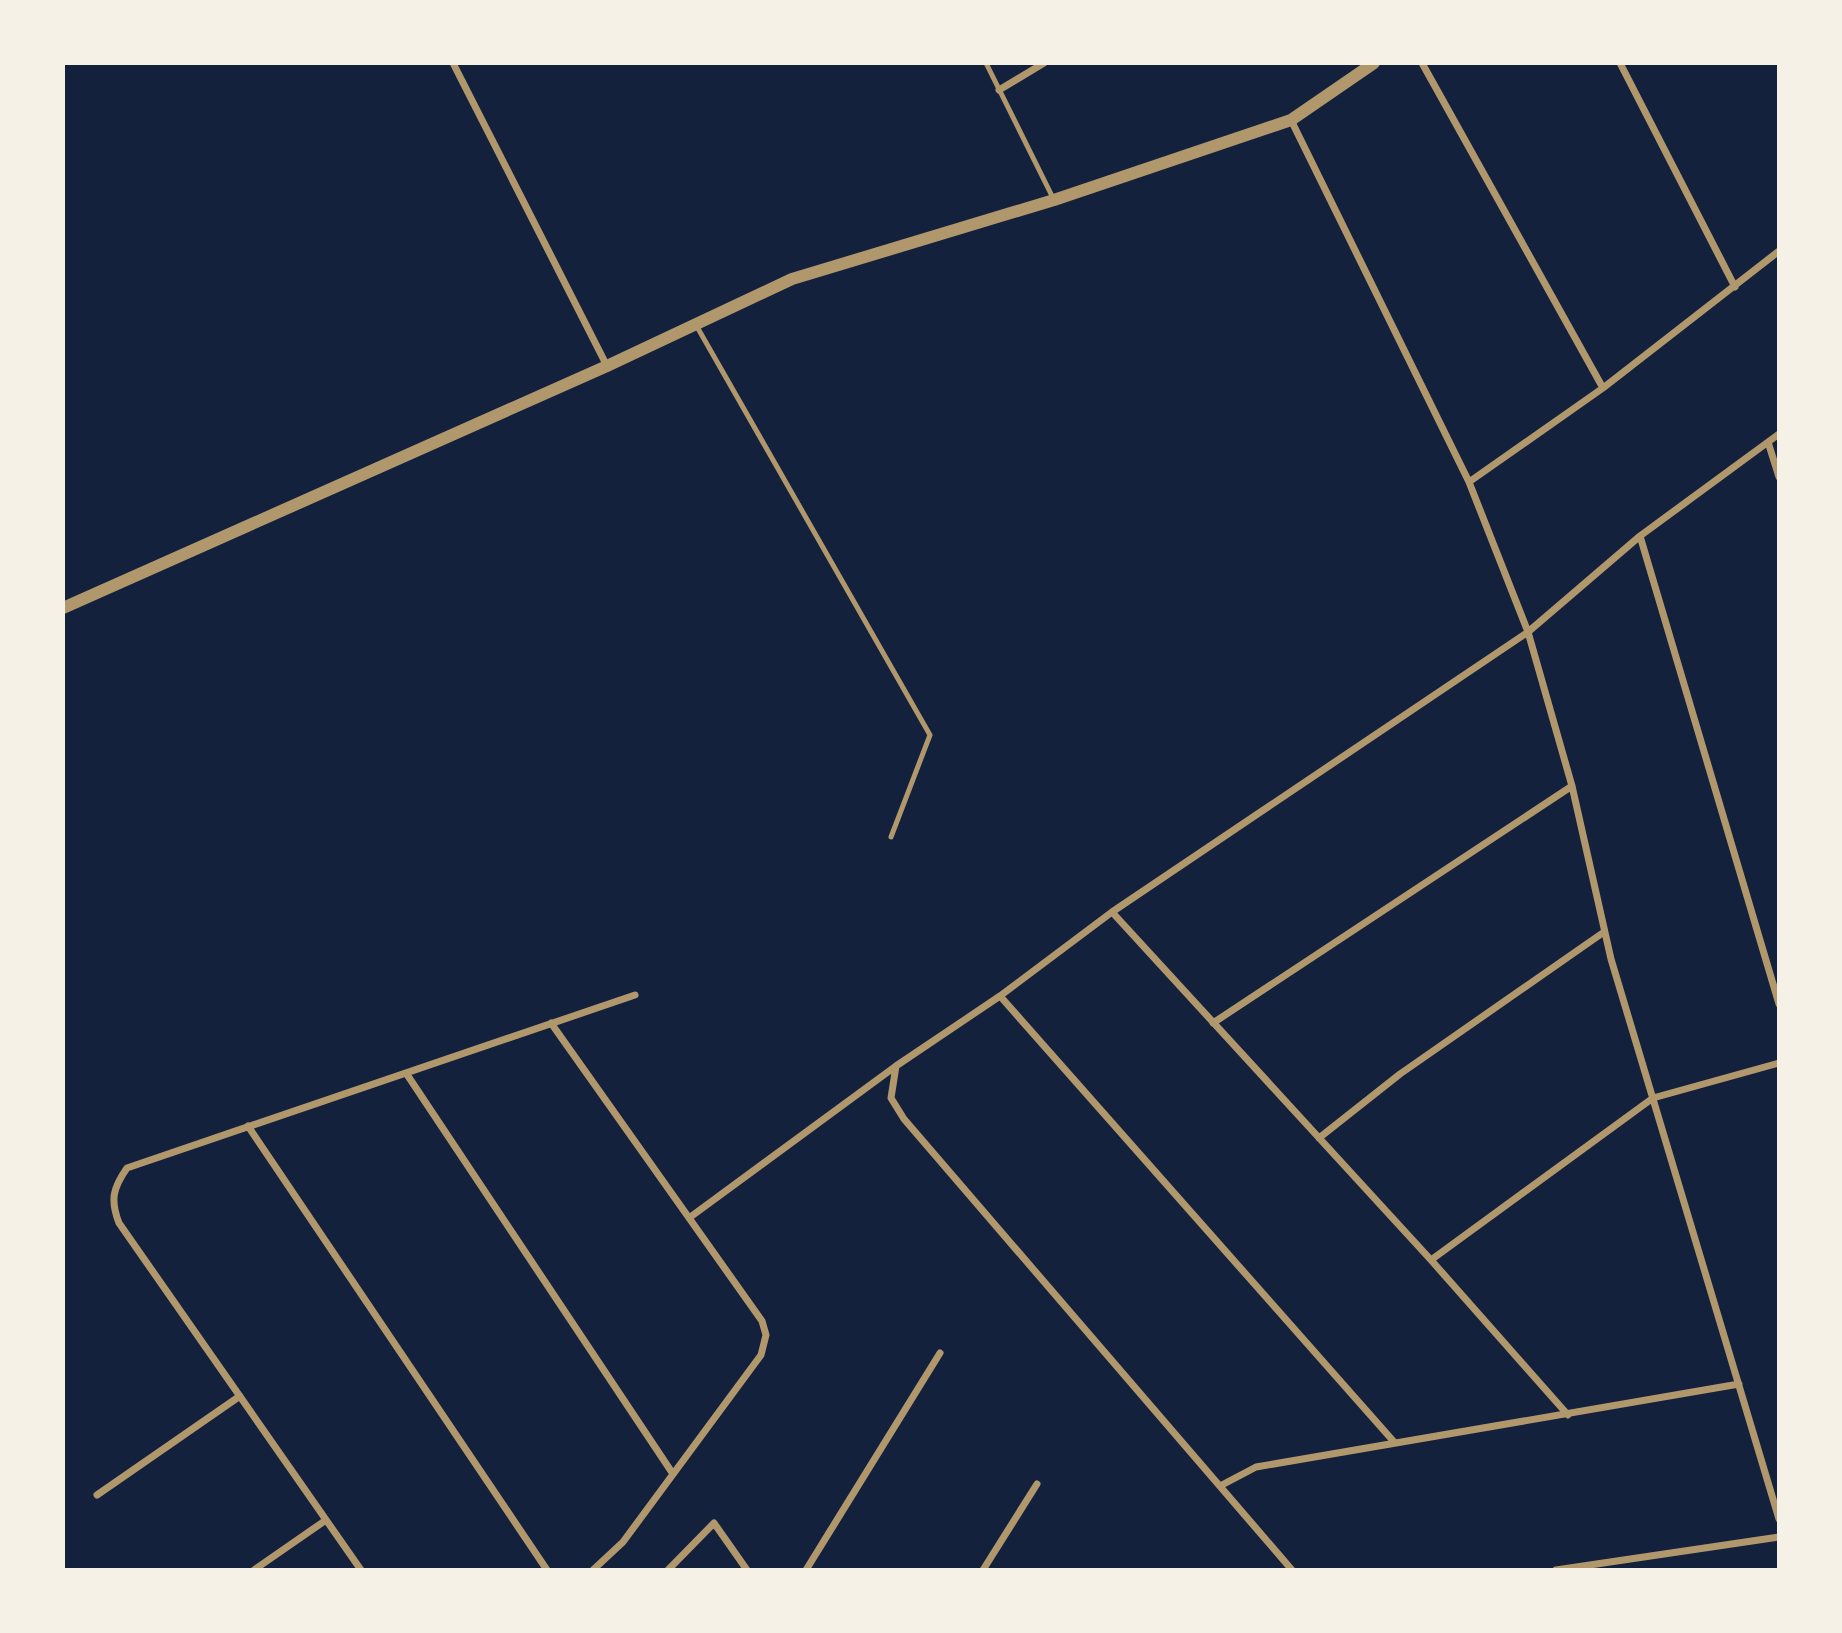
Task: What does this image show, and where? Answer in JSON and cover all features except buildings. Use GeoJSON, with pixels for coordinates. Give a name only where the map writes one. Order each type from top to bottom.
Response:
{"type":"FeatureCollection","features":[{"type":"Feature","properties":{"kind":"street"},"geometry":{"type":"LineString","coordinates":[[453,63],[607,366]]}},
{"type":"Feature","properties":{"kind":"street"},"geometry":{"type":"LineString","coordinates":[[999,90],[1044,63]]}},
{"type":"Feature","properties":{"kind":"street"},"geometry":{"type":"LineString","coordinates":[[63,608],[607,366],[792,279],[1054,200],[1291,120],[1374,63]]}},
{"type":"Feature","properties":{"kind":"street"},"geometry":{"type":"LineString","coordinates":[[1422,63],[1603,388]]}},
{"type":"Feature","properties":{"kind":"street"},"geometry":{"type":"LineString","coordinates":[[1620,63],[1735,288]]}},
{"type":"Feature","properties":{"kind":"street"},"geometry":{"type":"LineString","coordinates":[[1291,120],[1469,482],[1528,632],[1572,786],[1604,932],[1779,1519]]}},
{"type":"Feature","properties":{"kind":"street"},"geometry":{"type":"LineString","coordinates":[[1469,482],[1603,388],[1735,288],[1779,251]]}},
{"type":"Feature","properties":{"kind":"street"},"geometry":{"type":"LineString","coordinates":[[689,1218],[896,1066],[1000,996],[1112,912],[1528,632],[1640,536],[1779,434]]}},
{"type":"Feature","properties":{"kind":"street"},"geometry":{"type":"LineString","coordinates":[[1768,442],[1779,477]]}},
{"type":"Feature","properties":{"kind":"street"},"geometry":{"type":"LineString","coordinates":[[1640,536],[1779,1004]]}},
{"type":"Feature","properties":{"kind":"street"},"geometry":{"type":"LineString","coordinates":[[1213,1023],[1572,786]]}},
{"type":"Feature","properties":{"kind":"street"},"geometry":{"type":"LineString","coordinates":[[1112,912],[1431,1260],[1568,1415]]}},
{"type":"Feature","properties":{"kind":"street"},"geometry":{"type":"LineString","coordinates":[[1319,1138],[1400,1074],[1604,932]]}},
{"type":"Feature","properties":{"kind":"street"},"geometry":{"type":"LineString","coordinates":[[361,1570],[119,1223],[112,1205],[114,1186],[127,1168],[635,995]]}},
{"type":"Feature","properties":{"kind":"street"},"geometry":{"type":"LineString","coordinates":[[1000,996],[1395,1443]]}},
{"type":"Feature","properties":{"kind":"street"},"geometry":{"type":"LineString","coordinates":[[551,1023],[762,1321],[766,1335],[761,1355],[623,1542],[593,1570]]}},
{"type":"Feature","properties":{"kind":"street"},"geometry":{"type":"LineString","coordinates":[[1431,1260],[1653,1098],[1779,1063]]}},
{"type":"Feature","properties":{"kind":"street"},"geometry":{"type":"LineString","coordinates":[[896,1066],[891,1098],[904,1119],[1292,1570]]}},
{"type":"Feature","properties":{"kind":"street"},"geometry":{"type":"LineString","coordinates":[[406,1073],[673,1474]]}},
{"type":"Feature","properties":{"kind":"street"},"geometry":{"type":"LineString","coordinates":[[248,1126],[547,1570]]}},
{"type":"Feature","properties":{"kind":"street"},"geometry":{"type":"LineString","coordinates":[[806,1570],[940,1353]]}},
{"type":"Feature","properties":{"kind":"street"},"geometry":{"type":"LineString","coordinates":[[1220,1486],[1256,1466],[1739,1384]]}},
{"type":"Feature","properties":{"kind":"street"},"geometry":{"type":"LineString","coordinates":[[97,1495],[240,1396]]}},
{"type":"Feature","properties":{"kind":"street"},"geometry":{"type":"LineString","coordinates":[[983,1570],[1037,1484]]}},
{"type":"Feature","properties":{"kind":"street"},"geometry":{"type":"LineString","coordinates":[[254,1570],[326,1520]]}},
{"type":"Feature","properties":{"kind":"street"},"geometry":{"type":"LineString","coordinates":[[667,1570],[714,1523],[747,1570]]}},
{"type":"Feature","properties":{"kind":"street"},"geometry":{"type":"LineString","coordinates":[[1556,1570],[1779,1537]]}},
{"type":"Feature","properties":{"kind":"lane"},"geometry":{"type":"LineString","coordinates":[[986,63],[1054,200]]}},
{"type":"Feature","properties":{"kind":"lane"},"geometry":{"type":"LineString","coordinates":[[696,325],[930,736],[891,837]]}}]}
